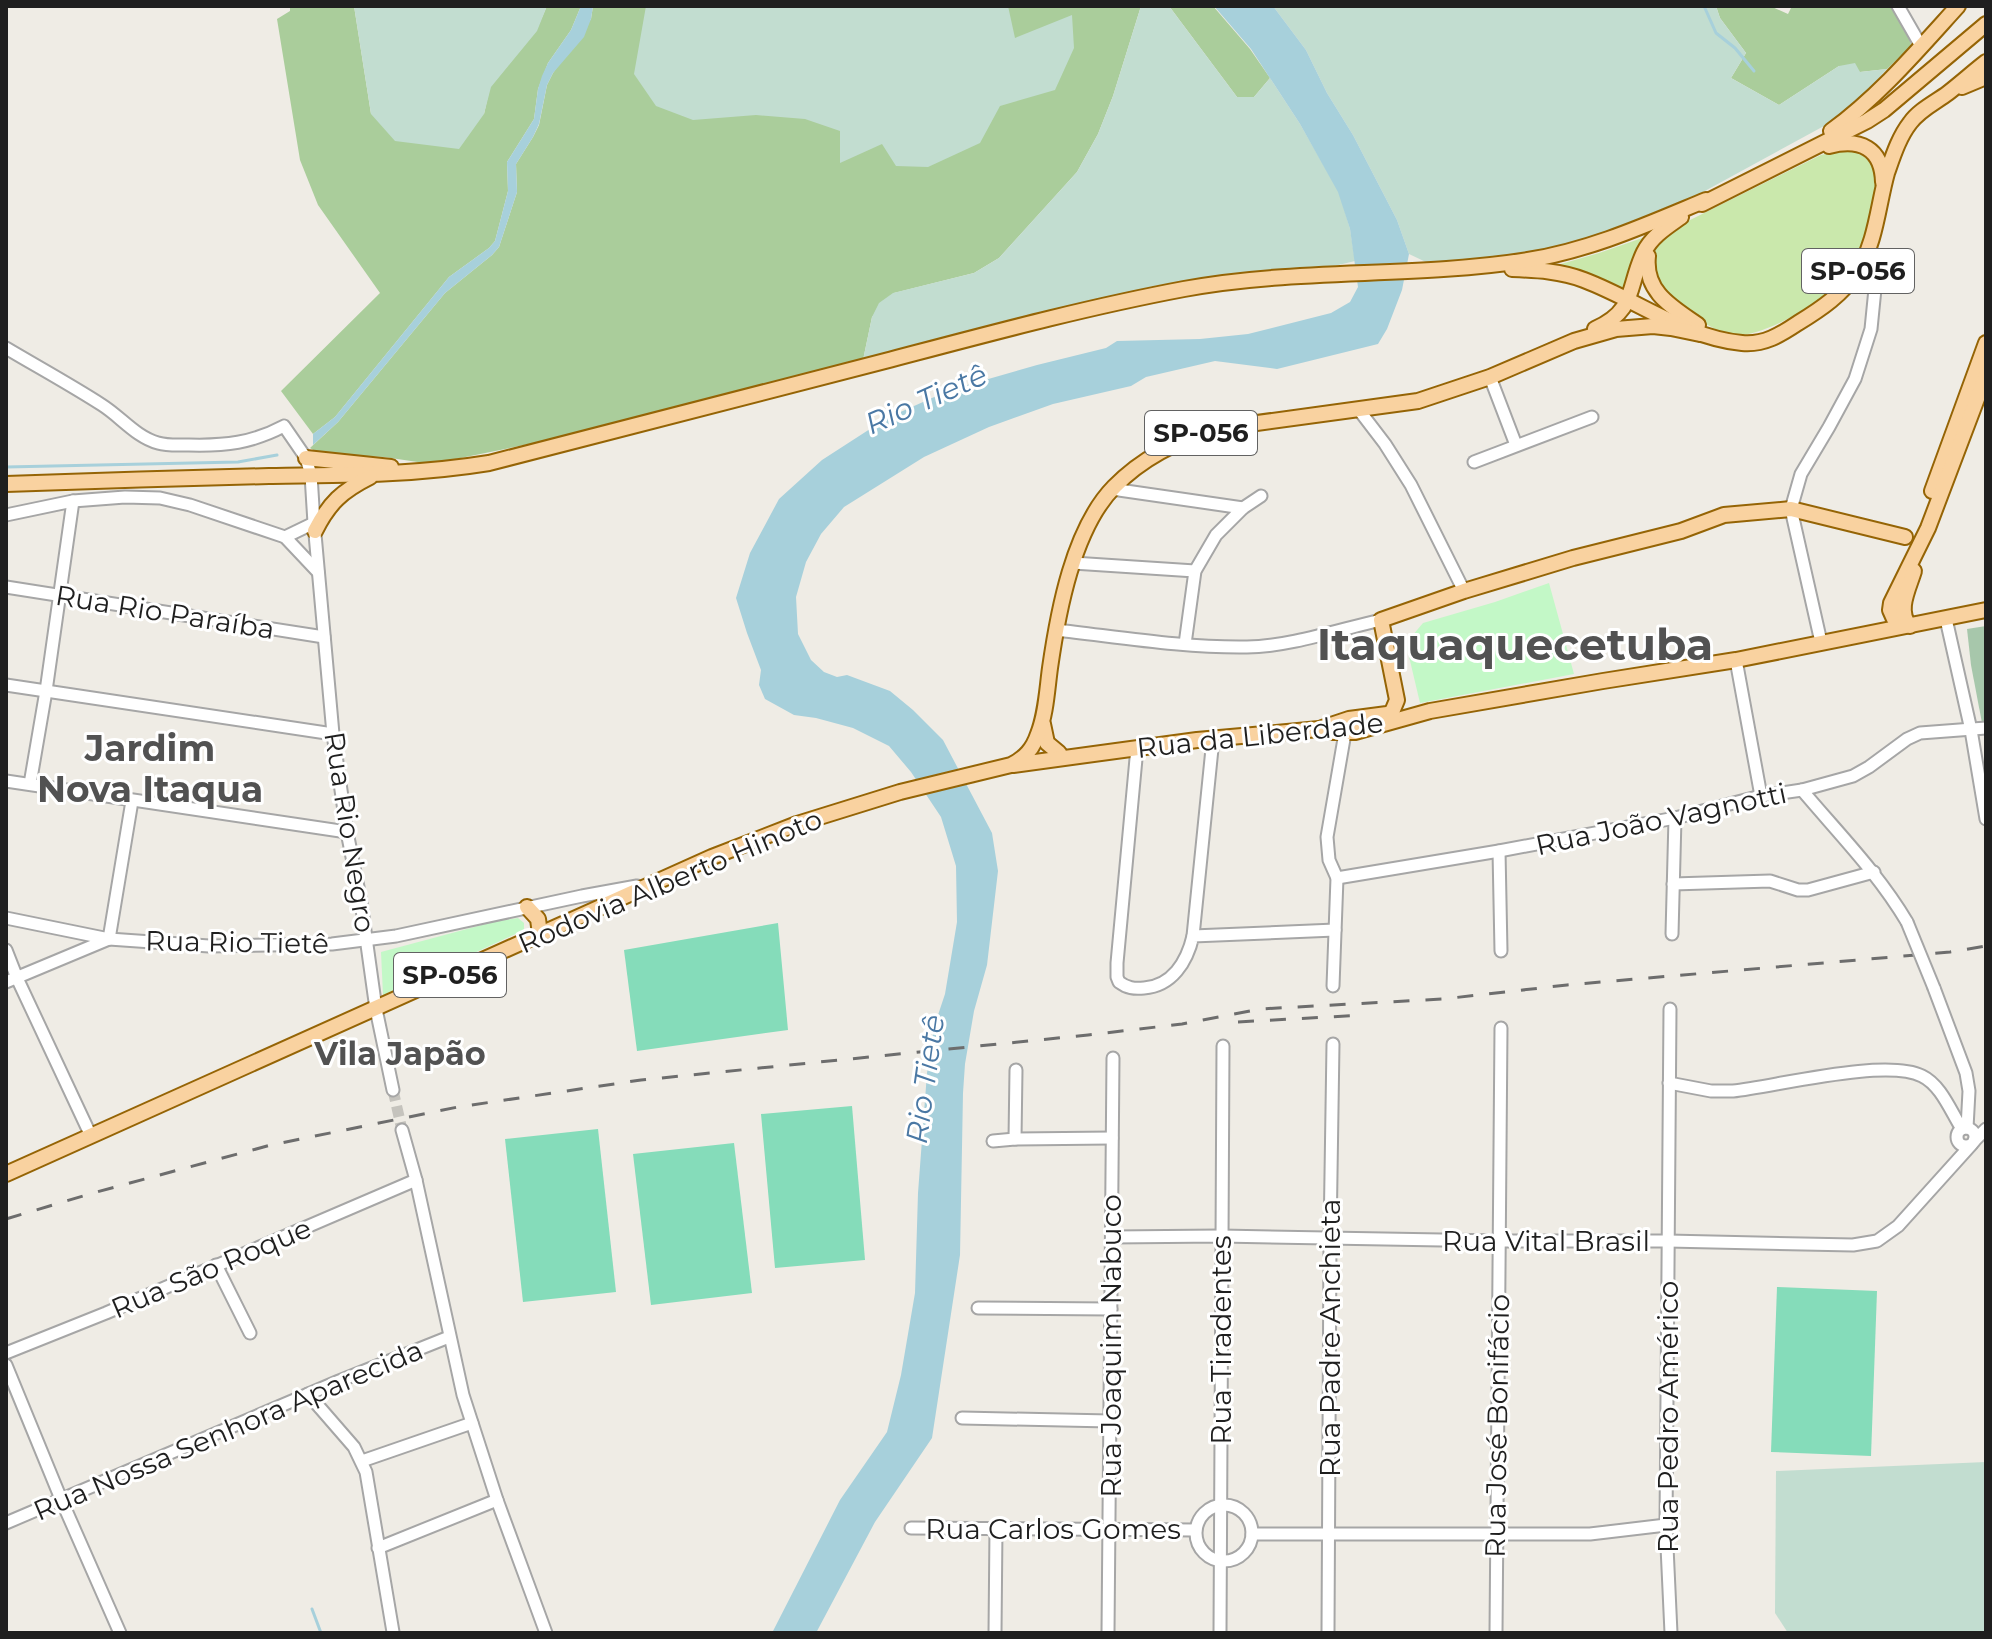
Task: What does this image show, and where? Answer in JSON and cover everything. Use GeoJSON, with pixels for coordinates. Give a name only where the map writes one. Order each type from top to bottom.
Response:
{"type":"FeatureCollection","features":[{"type":"Feature","properties":{"kind":"main road"},"geometry":{"type":"LineString","coordinates":[[1801,153],[1853,115],[1958,6]]}},
{"type":"Feature","properties":{"kind":"main road","name":"SP-056"},"geometry":{"type":"LineString","coordinates":[[1029,753],[1042,721],[1056,630],[1073,563],[1090,522],[1112,489],[1144,461],[1162,450],[1213,429],[1418,401],[1490,377],[1574,341],[1619,315],[1628,300],[1644,253],[1667,226],[1706,200],[1867,121],[1986,24]]}},
{"type":"Feature","properties":{"kind":"main road"},"geometry":{"type":"LineString","coordinates":[[1947,94],[1986,62]]}},
{"type":"Feature","properties":{"kind":"main road"},"geometry":{"type":"LineString","coordinates":[[1947,94],[1986,77]]}},
{"type":"Feature","properties":{"kind":"main road","name":"SP-056"},"geometry":{"type":"LineString","coordinates":[[1574,341],[1639,326],[1671,328],[1725,341],[1762,343],[1813,314],[1833,299],[1859,270],[1869,247],[1883,187],[1900,140],[1911,121],[1947,94]]}},
{"type":"Feature","properties":{"kind":"main road"},"geometry":{"type":"LineString","coordinates":[[1801,153],[1846,142],[1856,143],[1879,160],[1883,169],[1883,187]]}},
{"type":"Feature","properties":{"kind":"main road"},"geometry":{"type":"LineString","coordinates":[[6,484],[376,475],[489,463],[1078,312],[1184,289],[1230,282],[1436,270],[1530,260],[1590,246],[1706,200]]}},
{"type":"Feature","properties":{"kind":"main road"},"geometry":{"type":"LineString","coordinates":[[1652,240],[1647,273],[1658,295],[1725,341]]}},
{"type":"Feature","properties":{"kind":"main road"},"geometry":{"type":"LineString","coordinates":[[1484,266],[1553,271],[1585,280],[1700,334]]}},
{"type":"Feature","properties":{"kind":"main road"},"geometry":{"type":"LineString","coordinates":[[1585,280],[1601,291],[1609,303],[1608,316],[1602,326]]}},
{"type":"Feature","properties":{"kind":"main road"},"geometry":{"type":"LineString","coordinates":[[1910,626],[1904,620],[1902,611],[1921,545],[1977,396],[1986,343]]}},
{"type":"Feature","properties":{"kind":"main road"},"geometry":{"type":"LineString","coordinates":[[1319,729],[1349,719],[1392,712],[1397,700],[1381,620],[1464,591],[1573,558],[1681,531],[1724,515],[1791,509],[1905,537],[1914,534],[1986,375]]}},
{"type":"Feature","properties":{"kind":"main road"},"geometry":{"type":"LineString","coordinates":[[306,458],[431,470]]}},
{"type":"Feature","properties":{"kind":"main road"},"geometry":{"type":"LineString","coordinates":[[314,527],[351,486],[376,475]]}},
{"type":"Feature","properties":{"kind":"main road"},"geometry":{"type":"LineString","coordinates":[[1905,537],[1911,549],[1890,610],[1894,619],[1910,626]]}},
{"type":"Feature","properties":{"kind":"main road"},"geometry":{"type":"LineString","coordinates":[[1899,585],[1921,545]]}},
{"type":"Feature","properties":{"kind":"main road","name":"Rua da Liberdade"},"geometry":{"type":"LineString","coordinates":[[1011,765],[1213,739],[1319,729],[1345,733],[1430,711],[1736,660],[1986,610]]}},
{"type":"Feature","properties":{"kind":"main road"},"geometry":{"type":"LineString","coordinates":[[1879,632],[1894,619]]}},
{"type":"Feature","properties":{"kind":"main road"},"geometry":{"type":"LineString","coordinates":[[1397,700],[1411,710],[1430,711]]}},
{"type":"Feature","properties":{"kind":"main road"},"geometry":{"type":"LineString","coordinates":[[1345,733],[1353,724],[1379,716]]}},
{"type":"Feature","properties":{"kind":"main road"},"geometry":{"type":"LineString","coordinates":[[1042,721],[1047,743],[1059,753]]}},
{"type":"Feature","properties":{"kind":"main road","name":"Rua da Liberdade"},"geometry":{"type":"LineString","coordinates":[[1029,753],[1105,752]]}},
{"type":"Feature","properties":{"kind":"main road","name":"Rodovia Alberto Hinoto"},"geometry":{"type":"LineString","coordinates":[[6,1174],[712,857],[785,829],[900,792],[1011,765],[1029,753]]}},
{"type":"Feature","properties":{"kind":"main road","name":"Rodovia Alberto Hinoto"},"geometry":{"type":"LineString","coordinates":[[988,770],[1029,753]]}},
{"type":"Feature","properties":{"kind":"main road"},"geometry":{"type":"LineString","coordinates":[[527,907],[538,919],[540,934]]}},
{"type":"Feature","properties":{"kind":"street"},"geometry":{"type":"LineString","coordinates":[[1898,6],[1921,46]]}},
{"type":"Feature","properties":{"kind":"street"},"geometry":{"type":"LineString","coordinates":[[1821,642],[1791,509],[1801,474],[1855,379],[1871,329],[1875,289],[1869,247]]}},
{"type":"Feature","properties":{"kind":"street","name":"Rua Rio Negro"},"geometry":{"type":"LineString","coordinates":[[6,348],[83,393],[135,431],[158,443],[225,445],[256,439],[284,426],[306,458],[311,475],[333,734],[376,1009],[393,1090]]}},
{"type":"Feature","properties":{"kind":"street"},"geometry":{"type":"LineString","coordinates":[[1490,377],[1516,445]]}},
{"type":"Feature","properties":{"kind":"street"},"geometry":{"type":"LineString","coordinates":[[1359,410],[1411,485],[1464,591]]}},
{"type":"Feature","properties":{"kind":"street"},"geometry":{"type":"LineString","coordinates":[[1474,462],[1592,417]]}},
{"type":"Feature","properties":{"kind":"street"},"geometry":{"type":"LineString","coordinates":[[1112,489],[1243,508]]}},
{"type":"Feature","properties":{"kind":"street"},"geometry":{"type":"LineString","coordinates":[[1185,644],[1195,571],[1216,535],[1243,508],[1261,496]]}},
{"type":"Feature","properties":{"kind":"street"},"geometry":{"type":"LineString","coordinates":[[6,515],[73,501],[160,498],[285,537],[318,572]]}},
{"type":"Feature","properties":{"kind":"street"},"geometry":{"type":"LineString","coordinates":[[30,784],[73,501]]}},
{"type":"Feature","properties":{"kind":"street"},"geometry":{"type":"LineString","coordinates":[[285,537],[314,527]]}},
{"type":"Feature","properties":{"kind":"street"},"geometry":{"type":"LineString","coordinates":[[1073,563],[1195,571]]}},
{"type":"Feature","properties":{"kind":"street","name":"Rua Rio Paraíba"},"geometry":{"type":"LineString","coordinates":[[6,587],[324,637]]}},
{"type":"Feature","properties":{"kind":"street"},"geometry":{"type":"LineString","coordinates":[[1946,619],[1971,730],[1986,819]]}},
{"type":"Feature","properties":{"kind":"street"},"geometry":{"type":"LineString","coordinates":[[1056,630],[1185,644],[1248,647],[1267,646],[1381,620]]}},
{"type":"Feature","properties":{"kind":"street"},"geometry":{"type":"LineString","coordinates":[[1736,660],[1761,796]]}},
{"type":"Feature","properties":{"kind":"street"},"geometry":{"type":"LineString","coordinates":[[6,685],[333,734]]}},
{"type":"Feature","properties":{"kind":"street","name":"Rua João Vagnotti"},"geometry":{"type":"LineString","coordinates":[[1337,878],[1675,818],[1761,796],[1802,790],[1853,776],[1920,733],[1986,728]]}},
{"type":"Feature","properties":{"kind":"street"},"geometry":{"type":"LineString","coordinates":[[1333,986],[1337,878],[1329,860],[1327,837],[1345,733]]}},
{"type":"Feature","properties":{"kind":"street"},"geometry":{"type":"LineString","coordinates":[[1137,748],[1117,977],[1119,982],[1131,988],[1153,987],[1165,981],[1185,961],[1193,936],[1213,739]]}},
{"type":"Feature","properties":{"kind":"street"},"geometry":{"type":"LineString","coordinates":[[6,781],[347,832]]}},
{"type":"Feature","properties":{"kind":"street"},"geometry":{"type":"LineString","coordinates":[[1802,790],[1874,872],[1907,922],[1966,1073],[1969,1091],[1967,1136]]}},
{"type":"Feature","properties":{"kind":"street"},"geometry":{"type":"LineString","coordinates":[[12,980],[109,939],[132,801]]}},
{"type":"Feature","properties":{"kind":"street"},"geometry":{"type":"LineString","coordinates":[[1672,934],[1675,818]]}},
{"type":"Feature","properties":{"kind":"street"},"geometry":{"type":"LineString","coordinates":[[1499,851],[1501,951]]}},
{"type":"Feature","properties":{"kind":"street"},"geometry":{"type":"LineString","coordinates":[[1673,884],[1770,881],[1808,890],[1874,872]]}},
{"type":"Feature","properties":{"kind":"street","name":"Rua Rio Tietê"},"geometry":{"type":"LineString","coordinates":[[6,918],[109,939],[235,946],[332,944],[396,936],[656,883]]}},
{"type":"Feature","properties":{"kind":"street"},"geometry":{"type":"LineString","coordinates":[[1193,936],[1335,930]]}},
{"type":"Feature","properties":{"kind":"street"},"geometry":{"type":"LineString","coordinates":[[6,950],[12,980],[91,1136]]}},
{"type":"Feature","properties":{"kind":"street","name":"Rua Pedro Américo"},"geometry":{"type":"LineString","coordinates":[[1670,1009],[1666,1525],[1671,1633]]}},
{"type":"Feature","properties":{"kind":"street","name":"Rua José Bonifácio"},"geometry":{"type":"LineString","coordinates":[[1496,1633],[1501,1028]]}},
{"type":"Feature","properties":{"kind":"street","name":"Rua Padre Anchieta"},"geometry":{"type":"LineString","coordinates":[[1328,1633],[1333,1044]]}},
{"type":"Feature","properties":{"kind":"street","name":"Rua Tiradentes"},"geometry":{"type":"LineString","coordinates":[[1220,1633],[1223,1046]]}},
{"type":"Feature","properties":{"kind":"street","name":"Rua Joaquim Nabuco"},"geometry":{"type":"LineString","coordinates":[[1108,1633],[1113,1058]]}},
{"type":"Feature","properties":{"kind":"street"},"geometry":{"type":"LineString","coordinates":[[1669,1083],[1711,1091],[1733,1091],[1879,1069],[1904,1070],[1923,1076],[1937,1088],[1967,1136]]}},
{"type":"Feature","properties":{"kind":"street"},"geometry":{"type":"LineString","coordinates":[[1015,1139],[1016,1070]]}},
{"type":"Feature","properties":{"kind":"street","name":"Rua Vital Brasil"},"geometry":{"type":"LineString","coordinates":[[1112,1237],[1853,1245],[1877,1241],[1898,1226],[1949,1170],[1967,1136],[1986,1126]]}},
{"type":"Feature","properties":{"kind":"street"},"geometry":{"type":"LineString","coordinates":[[402,1130],[472,1423],[546,1633]]}},
{"type":"Feature","properties":{"kind":"street"},"geometry":{"type":"LineString","coordinates":[[993,1141],[1112,1138]]}},
{"type":"Feature","properties":{"kind":"street","name":"Rua São Roque"},"geometry":{"type":"LineString","coordinates":[[6,1353],[416,1180]]}},
{"type":"Feature","properties":{"kind":"street"},"geometry":{"type":"LineString","coordinates":[[216,1265],[250,1333]]}},
{"type":"Feature","properties":{"kind":"street"},"geometry":{"type":"LineString","coordinates":[[978,1308],[1111,1309]]}},
{"type":"Feature","properties":{"kind":"street","name":"Rua Nossa Senhora Aparecida"},"geometry":{"type":"LineString","coordinates":[[6,1523],[449,1337]]}},
{"type":"Feature","properties":{"kind":"street"},"geometry":{"type":"LineString","coordinates":[[6,1365],[120,1633]]}},
{"type":"Feature","properties":{"kind":"street"},"geometry":{"type":"LineString","coordinates":[[308,1394],[354,1447],[366,1472],[393,1632]]}},
{"type":"Feature","properties":{"kind":"street"},"geometry":{"type":"LineString","coordinates":[[962,1418],[1110,1421]]}},
{"type":"Feature","properties":{"kind":"street"},"geometry":{"type":"LineString","coordinates":[[362,1461],[472,1423]]}},
{"type":"Feature","properties":{"kind":"street"},"geometry":{"type":"LineString","coordinates":[[378,1548],[497,1500]]}},
{"type":"Feature","properties":{"kind":"street"},"geometry":{"type":"LineString","coordinates":[[1221,1504],[1241,1510],[1247,1517],[1252,1534],[1247,1549],[1234,1560],[1221,1561],[1207,1556],[1196,1540],[1195,1530],[1202,1515],[1221,1504]]}},
{"type":"Feature","properties":{"kind":"street"},"geometry":{"type":"LineString","coordinates":[[1252,1534],[1602,1533],[1666,1525]]}},
{"type":"Feature","properties":{"kind":"street","name":"Rua Carlos Gomes"},"geometry":{"type":"LineString","coordinates":[[911,1528],[1195,1530]]}},
{"type":"Feature","properties":{"kind":"street"},"geometry":{"type":"LineString","coordinates":[[995,1633],[996,1528]]}},
{"type":"Feature","properties":{"kind":"green space"},"geometry":{"type":"Polygon","coordinates":[[[290,6],[354,6],[371,114],[484,114],[490,87],[536,31],[547,6],[581,6],[571,30],[548,63],[538,89],[534,119],[507,162],[508,191],[495,241],[449,277],[335,417],[313,434],[281,391],[380,293],[318,205],[300,160],[277,19],[290,11],[290,6]]]}},
{"type":"Feature","properties":{"kind":"green space"},"geometry":{"type":"Polygon","coordinates":[[[354,6],[547,6],[537,31],[491,87],[484,114],[459,149],[395,141],[371,114],[354,6]]]}},
{"type":"Feature","properties":{"kind":"green space"},"geometry":{"type":"Polygon","coordinates":[[[593,6],[1141,6],[1113,96],[1098,134],[1077,172],[999,258],[974,273],[894,293],[872,317],[863,360],[544,441],[431,464],[384,457],[320,454],[310,448],[338,422],[445,293],[499,247],[517,192],[516,164],[539,125],[547,85],[591,19],[593,6]]]}},
{"type":"Feature","properties":{"kind":"green space"},"geometry":{"type":"Polygon","coordinates":[[[646,6],[1008,6],[1015,38],[1072,15],[1074,48],[1055,90],[1000,106],[980,143],[928,167],[896,166],[882,144],[840,163],[840,131],[805,119],[756,115],[693,120],[656,106],[634,74],[646,6]]]}},
{"type":"Feature","properties":{"kind":"green space"},"geometry":{"type":"Polygon","coordinates":[[[1141,6],[1169,6],[1237,97],[1254,97],[1270,78],[1339,192],[1355,261],[1330,267],[1253,272],[1149,287],[863,360],[872,317],[879,303],[893,293],[974,273],[999,258],[1077,172],[1098,134],[1113,96],[1141,6]]]}},
{"type":"Feature","properties":{"kind":"green space"},"geometry":{"type":"Polygon","coordinates":[[[1169,6],[1213,6],[1270,78],[1254,97],[1237,97],[1169,6]]]}},
{"type":"Feature","properties":{"kind":"green space"},"geometry":{"type":"Polygon","coordinates":[[[1273,6],[1716,6],[1720,18],[1746,53],[1731,78],[1779,105],[1839,66],[1855,63],[1860,72],[1887,69],[1850,109],[1824,126],[1692,198],[1650,217],[1571,245],[1489,261],[1428,263],[1409,254],[1397,220],[1353,135],[1327,93],[1306,50],[1273,6]]]}},
{"type":"Feature","properties":{"kind":"green space"},"geometry":{"type":"Polygon","coordinates":[[[1716,6],[1770,6],[1788,14],[1792,6],[1891,6],[1910,36],[1911,46],[1887,69],[1860,72],[1839,66],[1779,105],[1731,78],[1746,53],[1720,18],[1716,6]]]}},
{"type":"Feature","properties":{"kind":"green space"},"geometry":{"type":"Polygon","coordinates":[[[1842,150],[1856,152],[1871,164],[1878,189],[1859,262],[1838,286],[1822,298],[1766,329],[1735,335],[1704,323],[1657,287],[1653,255],[1658,244],[1672,229],[1821,155],[1842,150]]]}},
{"type":"Feature","properties":{"kind":"green space"},"geometry":{"type":"Polygon","coordinates":[[[1645,237],[1628,297],[1547,268],[1599,253],[1645,237]]]}},
{"type":"Feature","properties":{"kind":"green space"},"geometry":{"type":"Polygon","coordinates":[[[1549,583],[1574,674],[1420,703],[1407,648],[1423,623],[1549,583]]]}},
{"type":"Feature","properties":{"kind":"green space"},"geometry":{"type":"Polygon","coordinates":[[[1986,626],[1986,722],[1982,723],[1967,629],[1986,626]]]}},
{"type":"Feature","properties":{"kind":"green space"},"geometry":{"type":"Polygon","coordinates":[[[518,918],[524,923],[524,930],[383,995],[381,952],[518,918]]]}},
{"type":"Feature","properties":{"kind":"green space"},"geometry":{"type":"Polygon","coordinates":[[[778,923],[788,1030],[637,1051],[624,950],[778,923]]]}},
{"type":"Feature","properties":{"kind":"green space"},"geometry":{"type":"Polygon","coordinates":[[[852,1106],[865,1260],[775,1268],[761,1114],[852,1106]]]}},
{"type":"Feature","properties":{"kind":"green space"},"geometry":{"type":"Polygon","coordinates":[[[598,1129],[616,1292],[523,1302],[505,1139],[598,1129]]]}},
{"type":"Feature","properties":{"kind":"green space"},"geometry":{"type":"Polygon","coordinates":[[[734,1143],[752,1293],[651,1305],[633,1154],[734,1143]]]}},
{"type":"Feature","properties":{"kind":"green space"},"geometry":{"type":"Polygon","coordinates":[[[1777,1287],[1877,1291],[1871,1456],[1771,1452],[1777,1287]]]}},
{"type":"Feature","properties":{"kind":"green space"},"geometry":{"type":"Polygon","coordinates":[[[1986,1462],[1986,1633],[1788,1633],[1775,1613],[1776,1471],[1986,1462]]]}},
{"type":"Feature","properties":{"kind":"water"},"geometry":{"type":"Polygon","coordinates":[[[581,6],[593,6],[591,19],[584,37],[553,73],[547,85],[539,124],[516,164],[517,192],[499,247],[445,293],[338,422],[313,445],[313,434],[335,417],[449,277],[495,241],[508,191],[507,162],[534,119],[542,76],[571,30],[581,6]]]}},
{"type":"Feature","properties":{"kind":"water"},"geometry":{"type":"Polygon","coordinates":[[[1214,6],[1273,6],[1306,50],[1397,220],[1409,254],[1402,290],[1378,344],[1277,369],[1215,361],[1146,377],[1131,386],[1053,404],[989,427],[924,457],[844,507],[821,534],[806,562],[796,597],[798,634],[811,660],[824,672],[837,677],[847,675],[890,691],[943,740],[992,833],[998,871],[987,965],[974,1011],[965,1064],[960,1255],[932,1438],[875,1522],[816,1633],[772,1633],[840,1500],[887,1432],[901,1375],[915,1293],[918,1193],[927,1073],[957,922],[956,866],[941,817],[889,746],[853,728],[794,715],[765,699],[759,685],[761,670],[736,598],[750,553],[779,499],[822,460],[887,418],[950,390],[1106,348],[1117,341],[1200,339],[1248,334],[1331,313],[1350,302],[1358,287],[1350,229],[1338,192],[1300,124],[1251,49],[1214,6]]]}},
{"type":"Feature","properties":{"kind":"waterway"},"geometry":{"type":"LineString","coordinates":[[1704,6],[1716,33],[1735,48],[1754,71]]}},
{"type":"Feature","properties":{"kind":"waterway"},"geometry":{"type":"LineString","coordinates":[[6,467],[238,462],[277,455]]}},
{"type":"Feature","properties":{"kind":"waterway"},"geometry":{"type":"LineString","coordinates":[[312,1609],[321,1633]]}},
{"type":"Feature","properties":{"kind":"tunnel"},"geometry":{"type":"LineString","coordinates":[[393,1090],[402,1130]]}},
{"type":"Feature","properties":{"kind":"railway"},"geometry":{"type":"LineString","coordinates":[[6,1219],[271,1145],[458,1107],[641,1080],[1088,1035],[1182,1024],[1260,1009],[1443,999],[1567,985],[1950,952],[1986,946]]}},
{"type":"Feature","properties":{"kind":"railway"},"geometry":{"type":"LineString","coordinates":[[1238,1022],[1365,1015]]}},
{"type":"Feature","properties":{"kind":"district","name":"Itaquaquecetuba"},"geometry":{"type":"Point","coordinates":[1515,644]}},
{"type":"Feature","properties":{"kind":"district","name":"Jardim Nova Itaqua"},"geometry":{"type":"Point","coordinates":[150,768]}},
{"type":"Feature","properties":{"kind":"district","name":"Vila Japão"},"geometry":{"type":"Point","coordinates":[400,1053]}},
{"type":"Feature","properties":{"kind":"water label","name":"Rio Tietê"},"geometry":{"type":"Point","coordinates":[926,399]}},
{"type":"Feature","properties":{"kind":"water label","name":"Rio Tietê"},"geometry":{"type":"Point","coordinates":[925,1079]}}]}
